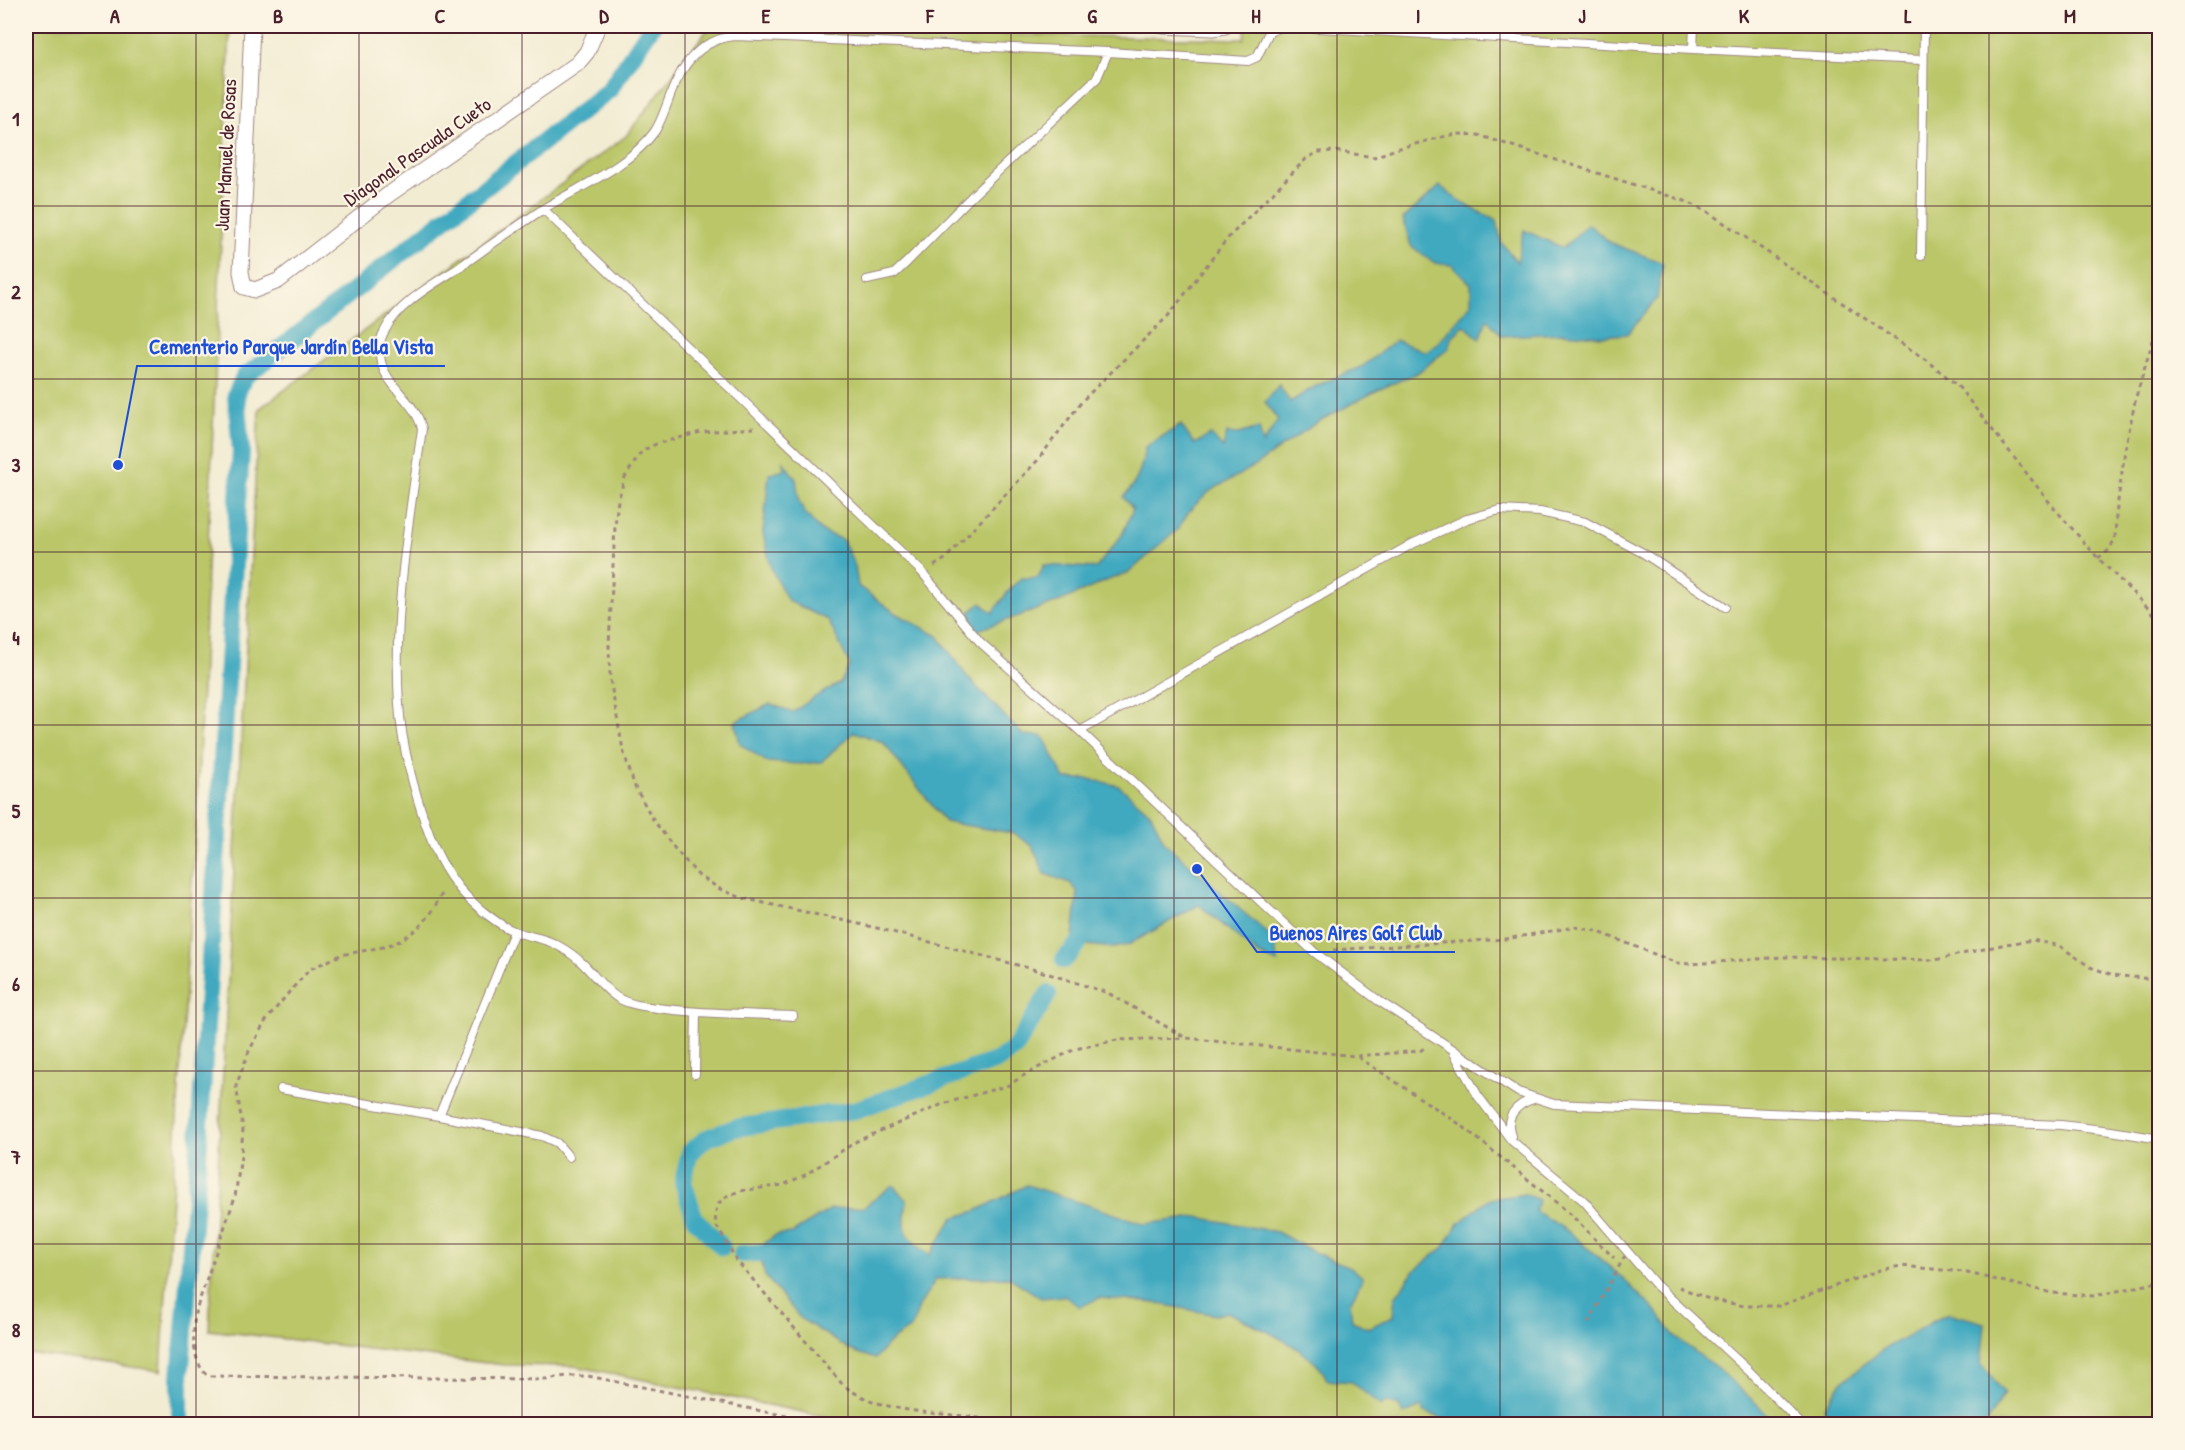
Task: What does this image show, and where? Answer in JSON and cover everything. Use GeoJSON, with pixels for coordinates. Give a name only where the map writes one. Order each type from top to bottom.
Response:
{"type":"FeatureCollection","features":[{"type":"Feature","properties":{"kind":"street","name":"Juan Manuel de Rosas"},"geometry":{"type":"LineString","coordinates":[[244,287],[241,272],[252,26]]}},
{"type":"Feature","properties":{"kind":"street"},"geometry":{"type":"LineString","coordinates":[[1164,26],[1219,27]]}},
{"type":"Feature","properties":{"kind":"street","name":"Diagonal Pascuala Cueto"},"geometry":{"type":"LineString","coordinates":[[244,287],[255,290],[278,281],[388,195],[577,64],[587,52],[595,29]]}},
{"type":"Feature","properties":{"kind":"lane"},"geometry":{"type":"LineString","coordinates":[[793,1016],[696,1013],[650,1007],[624,1000],[603,986],[582,963],[566,950],[548,940],[514,932],[479,909],[465,896],[447,873],[432,845],[412,783],[399,704],[398,633],[406,535],[422,429],[421,421],[414,410],[385,374],[380,356],[380,341],[384,331],[408,304],[543,209],[628,158],[641,147],[663,119],[676,81],[690,59],[707,44],[720,37],[735,36],[1108,52],[1248,61],[1257,57],[1269,32],[1283,26],[1922,60]]}},
{"type":"Feature","properties":{"kind":"lane"},"geometry":{"type":"LineString","coordinates":[[1463,36],[1464,26]]}},
{"type":"Feature","properties":{"kind":"lane"},"geometry":{"type":"LineString","coordinates":[[1693,49],[1694,26]]}},
{"type":"Feature","properties":{"kind":"lane"},"geometry":{"type":"LineString","coordinates":[[1921,256],[1924,26]]}},
{"type":"Feature","properties":{"kind":"lane"},"geometry":{"type":"LineString","coordinates":[[867,280],[894,274],[907,262],[973,195],[1097,78],[1108,52]]}},
{"type":"Feature","properties":{"kind":"lane"},"geometry":{"type":"LineString","coordinates":[[543,209],[921,571],[980,642],[1080,731],[1314,952],[1436,1040],[1518,1092],[1535,1099],[1566,1104],[2061,1125],[2160,1139]]}},
{"type":"Feature","properties":{"kind":"lane"},"geometry":{"type":"LineString","coordinates":[[1080,731],[1412,544],[1467,519],[1500,510],[1540,512],[1585,522],[1643,553],[1725,607]]}},
{"type":"Feature","properties":{"kind":"lane"},"geometry":{"type":"LineString","coordinates":[[439,1116],[514,932]]}},
{"type":"Feature","properties":{"kind":"lane"},"geometry":{"type":"LineString","coordinates":[[695,1074],[696,1013]]}},
{"type":"Feature","properties":{"kind":"lane"},"geometry":{"type":"LineString","coordinates":[[1454,1052],[1478,1096],[1512,1141],[1584,1201],[1656,1284],[1775,1395],[1801,1425]]}},
{"type":"Feature","properties":{"kind":"lane"},"geometry":{"type":"LineString","coordinates":[[281,1089],[439,1116],[542,1137],[557,1143],[569,1157]]}},
{"type":"Feature","properties":{"kind":"lane"},"geometry":{"type":"LineString","coordinates":[[1512,1141],[1509,1119],[1515,1109],[1524,1102],[1535,1099]]}},
{"type":"Feature","properties":{"kind":"path"},"geometry":{"type":"LineString","coordinates":[[921,571],[945,559],[1037,461],[1083,400],[1168,316],[1227,239],[1306,159],[1318,152],[1334,151],[1374,157],[1456,134],[1478,135],[1685,201],[1708,212],[1926,360],[1957,385],[2054,508],[2098,558],[2160,620]]}},
{"type":"Feature","properties":{"kind":"path"},"geometry":{"type":"LineString","coordinates":[[2098,558],[2109,550],[2115,539],[2125,450],[2136,397],[2160,308]]}},
{"type":"Feature","properties":{"kind":"path"},"geometry":{"type":"LineString","coordinates":[[768,424],[757,428],[700,432],[656,444],[642,451],[625,477],[618,500],[609,645],[610,679],[623,750],[635,788],[654,821],[698,875],[731,894],[877,928],[1040,971],[1108,993],[1189,1038]]}},
{"type":"Feature","properties":{"kind":"path"},"geometry":{"type":"LineString","coordinates":[[442,894],[430,915],[418,928],[399,941],[382,947],[341,955],[310,969],[265,1022],[249,1051],[236,1086],[243,1129],[235,1197],[195,1313],[193,1331],[201,1370],[208,1376],[545,1379],[588,1376],[826,1425]]}},
{"type":"Feature","properties":{"kind":"path"},"geometry":{"type":"LineString","coordinates":[[1314,952],[1505,939],[1575,927],[1596,931],[1677,963],[1691,964],[1783,957],[1935,960],[2033,940],[2060,946],[2090,967],[2113,975],[2160,980]]}},
{"type":"Feature","properties":{"kind":"path"},"geometry":{"type":"LineString","coordinates":[[998,1425],[974,1417],[890,1408],[860,1396],[843,1385],[737,1261],[717,1225],[715,1213],[719,1203],[727,1196],[740,1191],[783,1185],[805,1175],[865,1137],[943,1104],[1009,1085],[1035,1068],[1075,1049],[1118,1040],[1189,1038],[1356,1056],[1420,1051],[1436,1040]]}},
{"type":"Feature","properties":{"kind":"path"},"geometry":{"type":"LineString","coordinates":[[1356,1056],[1461,1125],[1568,1212],[1625,1269]]}},
{"type":"Feature","properties":{"kind":"path"},"geometry":{"type":"LineString","coordinates":[[1588,1323],[1627,1252]]}},
{"type":"Feature","properties":{"kind":"path"},"geometry":{"type":"LineString","coordinates":[[1656,1284],[1674,1285],[1709,1299],[1744,1306],[1779,1306],[1880,1270],[1901,1266],[1963,1272],[2052,1293],[2094,1296],[2160,1282]]}},
{"type":"Feature","properties":{"kind":"green space"},"geometry":{"type":"Polygon","coordinates":[[[26,26],[230,26],[197,805],[161,1371],[26,1353],[26,26]]]}},
{"type":"Feature","properties":{"kind":"green space"},"geometry":{"type":"Polygon","coordinates":[[[1246,26],[2159,26],[2159,1424],[847,1424],[837,1419],[575,1366],[504,1365],[209,1330],[259,409],[626,136],[708,29],[1244,39],[1246,26]]]}},
{"type":"Feature","properties":{"kind":"water"},"geometry":{"type":"Polygon","coordinates":[[[1440,186],[1462,203],[1497,221],[1501,242],[1517,262],[1524,230],[1563,248],[1588,224],[1611,243],[1663,263],[1657,299],[1627,334],[1602,336],[1562,333],[1502,336],[1487,319],[1480,339],[1464,325],[1452,337],[1449,348],[1417,373],[1380,389],[1319,421],[1253,467],[1210,491],[1191,509],[1177,530],[1127,574],[1056,603],[975,631],[970,612],[981,603],[993,613],[1021,578],[1038,578],[1044,565],[1096,568],[1122,535],[1133,509],[1123,497],[1138,474],[1145,447],[1181,425],[1194,444],[1211,435],[1223,448],[1227,433],[1239,434],[1259,428],[1263,444],[1278,420],[1265,402],[1279,385],[1290,402],[1316,386],[1363,366],[1396,340],[1426,352],[1438,343],[1471,304],[1471,284],[1452,265],[1435,263],[1411,246],[1403,219],[1440,186]]]}},
{"type":"Feature","properties":{"kind":"water"},"geometry":{"type":"Polygon","coordinates":[[[782,460],[796,479],[799,501],[805,513],[821,531],[843,540],[855,566],[858,586],[896,613],[938,636],[968,678],[1023,735],[1043,736],[1065,779],[1089,779],[1119,786],[1151,814],[1165,843],[1275,940],[1277,963],[1258,954],[1199,905],[1128,945],[1113,948],[1078,944],[1073,936],[1078,892],[1070,883],[1045,874],[1032,846],[1013,833],[945,822],[883,742],[854,732],[821,762],[801,764],[767,762],[740,744],[735,722],[770,704],[793,712],[840,683],[850,665],[828,620],[788,601],[771,568],[763,533],[769,474],[785,470],[782,460]]]}},
{"type":"Feature","properties":{"kind":"water"},"geometry":{"type":"Polygon","coordinates":[[[893,1185],[907,1201],[905,1227],[910,1238],[930,1255],[953,1218],[976,1211],[1027,1185],[1145,1224],[1197,1217],[1277,1232],[1316,1253],[1352,1268],[1363,1278],[1350,1303],[1352,1321],[1369,1328],[1393,1316],[1395,1297],[1415,1270],[1444,1247],[1458,1224],[1489,1199],[1526,1194],[1539,1200],[1535,1211],[1568,1231],[1620,1276],[1655,1310],[1675,1337],[1716,1367],[1760,1407],[1775,1424],[1457,1424],[1425,1412],[1421,1407],[1403,1415],[1399,1406],[1387,1402],[1381,1406],[1352,1382],[1327,1380],[1311,1359],[1299,1350],[1284,1340],[1227,1312],[1216,1315],[1156,1303],[1099,1298],[1080,1307],[1064,1296],[1041,1298],[1009,1277],[936,1279],[920,1305],[911,1328],[891,1341],[875,1359],[852,1351],[801,1319],[765,1276],[759,1253],[766,1242],[776,1235],[792,1233],[831,1209],[864,1207],[893,1185]]]}},
{"type":"Feature","properties":{"kind":"water"},"geometry":{"type":"Polygon","coordinates":[[[1948,1313],[1985,1323],[1981,1364],[2004,1393],[1986,1424],[1837,1424],[1824,1408],[1841,1383],[1882,1350],[1948,1313]]]}},
{"type":"Feature","properties":{"kind":"waterway"},"geometry":{"type":"LineString","coordinates":[[180,1424],[180,1378],[196,1190],[241,450],[236,395],[244,377],[609,90],[652,26]]}},
{"type":"Feature","properties":{"kind":"waterway"},"geometry":{"type":"LineString","coordinates":[[1064,960],[1078,944]]}},
{"type":"Feature","properties":{"kind":"waterway"},"geometry":{"type":"LineString","coordinates":[[722,1247],[695,1219],[683,1182],[690,1152],[707,1138],[735,1128],[855,1110],[998,1060],[1015,1048],[1048,994]]}},
{"type":"Feature","properties":{"kind":"waterway"},"geometry":{"type":"LineString","coordinates":[[742,1254],[759,1253]]}},
{"type":"Feature","properties":{"kind":"place","name":"Cementerio Parque Jardín Bella Vista"},"geometry":{"type":"Point","coordinates":[118,465]}},
{"type":"Feature","properties":{"kind":"place","name":"Buenos Aires Golf Club"},"geometry":{"type":"Point","coordinates":[1197,869]}}]}
